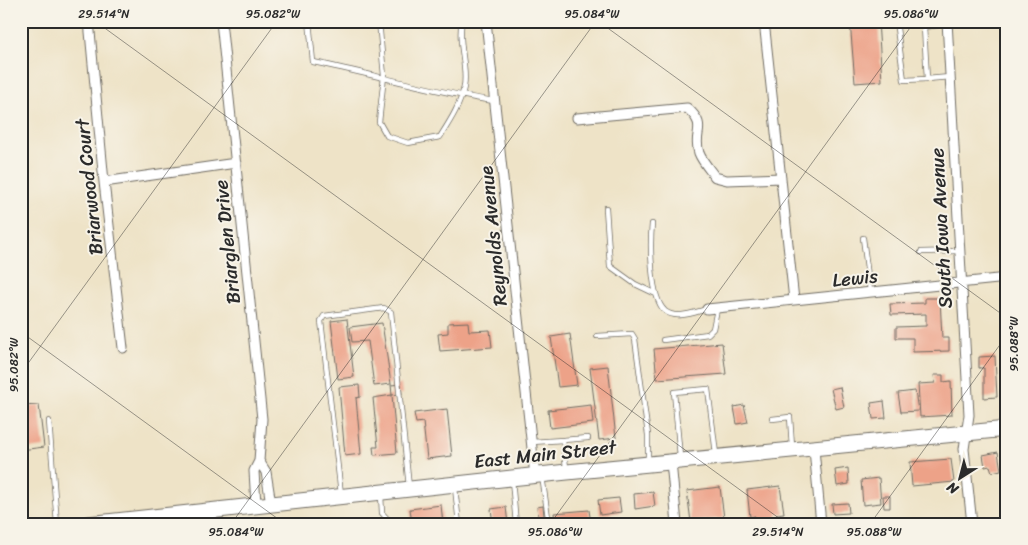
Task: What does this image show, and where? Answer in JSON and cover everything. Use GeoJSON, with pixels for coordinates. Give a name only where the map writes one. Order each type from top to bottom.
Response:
{"type":"FeatureCollection","features":[{"type":"Feature","properties":{"kind":"main road","name":"East Main Street"},"geometry":{"type":"LineString","coordinates":[[88,524],[409,488],[1007,429]]}},
{"type":"Feature","properties":{"kind":"street","name":"Briarwood Court"},"geometry":{"type":"LineString","coordinates":[[89,21],[104,182],[123,348]]}},
{"type":"Feature","properties":{"kind":"street","name":"Briarglen Drive"},"geometry":{"type":"LineString","coordinates":[[221,21],[262,418],[259,460],[254,471],[264,505]]}},
{"type":"Feature","properties":{"kind":"street","name":"Reynolds Avenue"},"geometry":{"type":"LineString","coordinates":[[486,21],[533,445],[538,475]]}},
{"type":"Feature","properties":{"kind":"street"},"geometry":{"type":"LineString","coordinates":[[764,21],[794,300]]}},
{"type":"Feature","properties":{"kind":"street","name":"South Iowa Avenue"},"geometry":{"type":"LineString","coordinates":[[947,23],[960,283],[969,415],[964,450],[972,524]]}},
{"type":"Feature","properties":{"kind":"street"},"geometry":{"type":"LineString","coordinates":[[577,118],[687,108],[696,116],[699,125],[699,152],[715,177],[727,180],[781,178]]}},
{"type":"Feature","properties":{"kind":"street"},"geometry":{"type":"LineString","coordinates":[[104,182],[236,163]]}},
{"type":"Feature","properties":{"kind":"street","name":"Lewis"},"geometry":{"type":"LineString","coordinates":[[707,308],[1007,278]]}},
{"type":"Feature","properties":{"kind":"street"},"geometry":{"type":"LineString","coordinates":[[814,448],[821,524]]}},
{"type":"Feature","properties":{"kind":"street","name":"Briarglen Drive"},"geometry":{"type":"LineString","coordinates":[[259,460],[266,472],[264,505]]}},
{"type":"Feature","properties":{"kind":"street"},"geometry":{"type":"LineString","coordinates":[[676,461],[677,524]]}},
{"type":"Feature","properties":{"kind":"lane"},"geometry":{"type":"LineString","coordinates":[[309,21],[313,62],[384,76],[461,96],[494,101]]}},
{"type":"Feature","properties":{"kind":"lane"},"geometry":{"type":"LineString","coordinates":[[379,21],[384,76],[379,122],[387,136],[408,142],[440,137],[457,110],[464,86],[459,32],[462,21]]}},
{"type":"Feature","properties":{"kind":"lane"},"geometry":{"type":"LineString","coordinates":[[896,21],[904,80],[950,77]]}},
{"type":"Feature","properties":{"kind":"lane"},"geometry":{"type":"LineString","coordinates":[[923,21],[927,79]]}},
{"type":"Feature","properties":{"kind":"lane"},"geometry":{"type":"LineString","coordinates":[[924,27],[947,23]]}},
{"type":"Feature","properties":{"kind":"lane"},"geometry":{"type":"LineString","coordinates":[[606,208],[610,266],[635,284],[656,294]]}},
{"type":"Feature","properties":{"kind":"lane"},"geometry":{"type":"LineString","coordinates":[[652,224],[650,241],[656,294],[664,310],[674,315],[707,308]]}},
{"type":"Feature","properties":{"kind":"lane"},"geometry":{"type":"LineString","coordinates":[[863,238],[870,293]]}},
{"type":"Feature","properties":{"kind":"lane"},"geometry":{"type":"LineString","coordinates":[[920,252],[959,251]]}},
{"type":"Feature","properties":{"kind":"lane"},"geometry":{"type":"LineString","coordinates":[[341,496],[321,321],[324,316],[384,308],[391,312],[409,488]]}},
{"type":"Feature","properties":{"kind":"lane"},"geometry":{"type":"LineString","coordinates":[[663,340],[708,334],[713,329],[717,308]]}},
{"type":"Feature","properties":{"kind":"lane"},"geometry":{"type":"LineString","coordinates":[[598,336],[632,334],[635,339],[648,435],[648,464]]}},
{"type":"Feature","properties":{"kind":"lane"},"geometry":{"type":"LineString","coordinates":[[676,461],[674,392],[708,389],[716,457]]}},
{"type":"Feature","properties":{"kind":"lane"},"geometry":{"type":"LineString","coordinates":[[772,420],[790,417],[792,450]]}},
{"type":"Feature","properties":{"kind":"lane"},"geometry":{"type":"LineString","coordinates":[[49,421],[57,524]]}},
{"type":"Feature","properties":{"kind":"lane"},"geometry":{"type":"LineString","coordinates":[[533,445],[588,438]]}},
{"type":"Feature","properties":{"kind":"lane"},"geometry":{"type":"LineString","coordinates":[[563,440],[567,472]]}},
{"type":"Feature","properties":{"kind":"lane"},"geometry":{"type":"LineString","coordinates":[[538,475],[549,524]]}},
{"type":"Feature","properties":{"kind":"lane"},"geometry":{"type":"LineString","coordinates":[[512,478],[516,524]]}},
{"type":"Feature","properties":{"kind":"lane"},"geometry":{"type":"LineString","coordinates":[[454,484],[459,524]]}},
{"type":"Feature","properties":{"kind":"lane"},"geometry":{"type":"LineString","coordinates":[[380,492],[382,513],[392,524]]}},
{"type":"Feature","properties":{"kind":"building"},"geometry":{"type":"Polygon","coordinates":[[[850,21],[878,21],[882,81],[855,83],[850,21]]]}},
{"type":"Feature","properties":{"kind":"building"},"geometry":{"type":"Polygon","coordinates":[[[925,298],[940,298],[942,338],[949,338],[949,351],[913,352],[913,338],[896,338],[896,327],[926,326],[926,314],[891,315],[890,304],[925,303],[925,298]]]}},
{"type":"Feature","properties":{"kind":"building"},"geometry":{"type":"Polygon","coordinates":[[[347,319],[354,377],[338,379],[331,321],[347,319]]]}},
{"type":"Feature","properties":{"kind":"building"},"geometry":{"type":"Polygon","coordinates":[[[468,322],[469,331],[490,330],[492,347],[440,351],[438,334],[448,333],[448,323],[468,322]]]}},
{"type":"Feature","properties":{"kind":"building"},"geometry":{"type":"Polygon","coordinates":[[[382,323],[391,384],[374,386],[368,341],[352,342],[350,327],[382,323]]]}},
{"type":"Feature","properties":{"kind":"building"},"geometry":{"type":"Polygon","coordinates":[[[570,334],[577,385],[558,387],[551,337],[570,334]]]}},
{"type":"Feature","properties":{"kind":"building"},"geometry":{"type":"Polygon","coordinates":[[[722,343],[726,374],[657,379],[654,349],[722,343]]]}},
{"type":"Feature","properties":{"kind":"building"},"geometry":{"type":"Polygon","coordinates":[[[995,356],[997,397],[984,398],[984,368],[979,368],[979,357],[995,356]]]}},
{"type":"Feature","properties":{"kind":"building"},"geometry":{"type":"Polygon","coordinates":[[[608,366],[616,438],[599,440],[590,368],[608,366]]]}},
{"type":"Feature","properties":{"kind":"building"},"geometry":{"type":"Polygon","coordinates":[[[934,375],[943,375],[943,382],[951,381],[952,415],[920,417],[918,384],[935,383],[934,375]]]}},
{"type":"Feature","properties":{"kind":"building"},"geometry":{"type":"Polygon","coordinates":[[[401,384],[402,394],[392,395],[391,385],[401,384]]]}},
{"type":"Feature","properties":{"kind":"building"},"geometry":{"type":"Polygon","coordinates":[[[359,385],[360,397],[356,398],[361,454],[345,456],[339,387],[359,385]]]}},
{"type":"Feature","properties":{"kind":"building"},"geometry":{"type":"Polygon","coordinates":[[[840,387],[844,407],[836,409],[831,389],[840,387]]]}},
{"type":"Feature","properties":{"kind":"building"},"geometry":{"type":"Polygon","coordinates":[[[915,391],[918,411],[901,412],[898,393],[915,391]]]}},
{"type":"Feature","properties":{"kind":"building"},"geometry":{"type":"Polygon","coordinates":[[[392,395],[397,453],[374,455],[373,447],[378,447],[373,398],[392,395]]]}},
{"type":"Feature","properties":{"kind":"building"},"geometry":{"type":"Polygon","coordinates":[[[884,401],[886,418],[873,419],[871,403],[884,401]]]}},
{"type":"Feature","properties":{"kind":"building"},"geometry":{"type":"Polygon","coordinates":[[[39,405],[44,447],[21,450],[21,406],[39,405]]]}},
{"type":"Feature","properties":{"kind":"building"},"geometry":{"type":"Polygon","coordinates":[[[591,405],[593,423],[550,428],[548,410],[591,405]]]}},
{"type":"Feature","properties":{"kind":"building"},"geometry":{"type":"Polygon","coordinates":[[[744,405],[748,422],[737,424],[734,407],[744,405]]]}},
{"type":"Feature","properties":{"kind":"building"},"geometry":{"type":"Polygon","coordinates":[[[447,409],[452,456],[427,459],[423,422],[416,423],[414,413],[447,409]]]}},
{"type":"Feature","properties":{"kind":"building"},"geometry":{"type":"Polygon","coordinates":[[[998,452],[1001,470],[992,472],[990,466],[985,467],[983,455],[998,452]]]}},
{"type":"Feature","properties":{"kind":"building"},"geometry":{"type":"Polygon","coordinates":[[[951,459],[954,482],[912,486],[910,462],[951,459]]]}},
{"type":"Feature","properties":{"kind":"building"},"geometry":{"type":"Polygon","coordinates":[[[848,468],[849,484],[837,486],[835,470],[848,468]]]}},
{"type":"Feature","properties":{"kind":"building"},"geometry":{"type":"Polygon","coordinates":[[[879,478],[881,503],[863,505],[861,480],[879,478]]]}},
{"type":"Feature","properties":{"kind":"building"},"geometry":{"type":"Polygon","coordinates":[[[780,486],[784,513],[777,514],[778,522],[756,524],[755,516],[750,517],[747,490],[780,486]]]}},
{"type":"Feature","properties":{"kind":"building"},"geometry":{"type":"Polygon","coordinates":[[[720,487],[724,518],[691,522],[687,491],[720,487]]]}},
{"type":"Feature","properties":{"kind":"building"},"geometry":{"type":"Polygon","coordinates":[[[653,492],[655,506],[635,509],[634,494],[653,492]]]}},
{"type":"Feature","properties":{"kind":"building"},"geometry":{"type":"Polygon","coordinates":[[[883,496],[890,496],[890,508],[884,508],[883,496]]]}},
{"type":"Feature","properties":{"kind":"building"},"geometry":{"type":"Polygon","coordinates":[[[619,498],[621,512],[600,515],[598,500],[619,498]]]}},
{"type":"Feature","properties":{"kind":"building"},"geometry":{"type":"Polygon","coordinates":[[[848,503],[849,513],[833,514],[832,504],[848,503]]]}},
{"type":"Feature","properties":{"kind":"building"},"geometry":{"type":"Polygon","coordinates":[[[441,505],[443,524],[412,524],[410,509],[441,505]]]}},
{"type":"Feature","properties":{"kind":"building"},"geometry":{"type":"Polygon","coordinates":[[[543,506],[545,524],[539,524],[537,507],[543,506]]]}},
{"type":"Feature","properties":{"kind":"building"},"geometry":{"type":"Polygon","coordinates":[[[506,507],[508,524],[493,524],[491,509],[506,507]]]}},
{"type":"Feature","properties":{"kind":"building"},"geometry":{"type":"Polygon","coordinates":[[[589,510],[591,524],[555,524],[554,513],[589,510]]]}}]}
